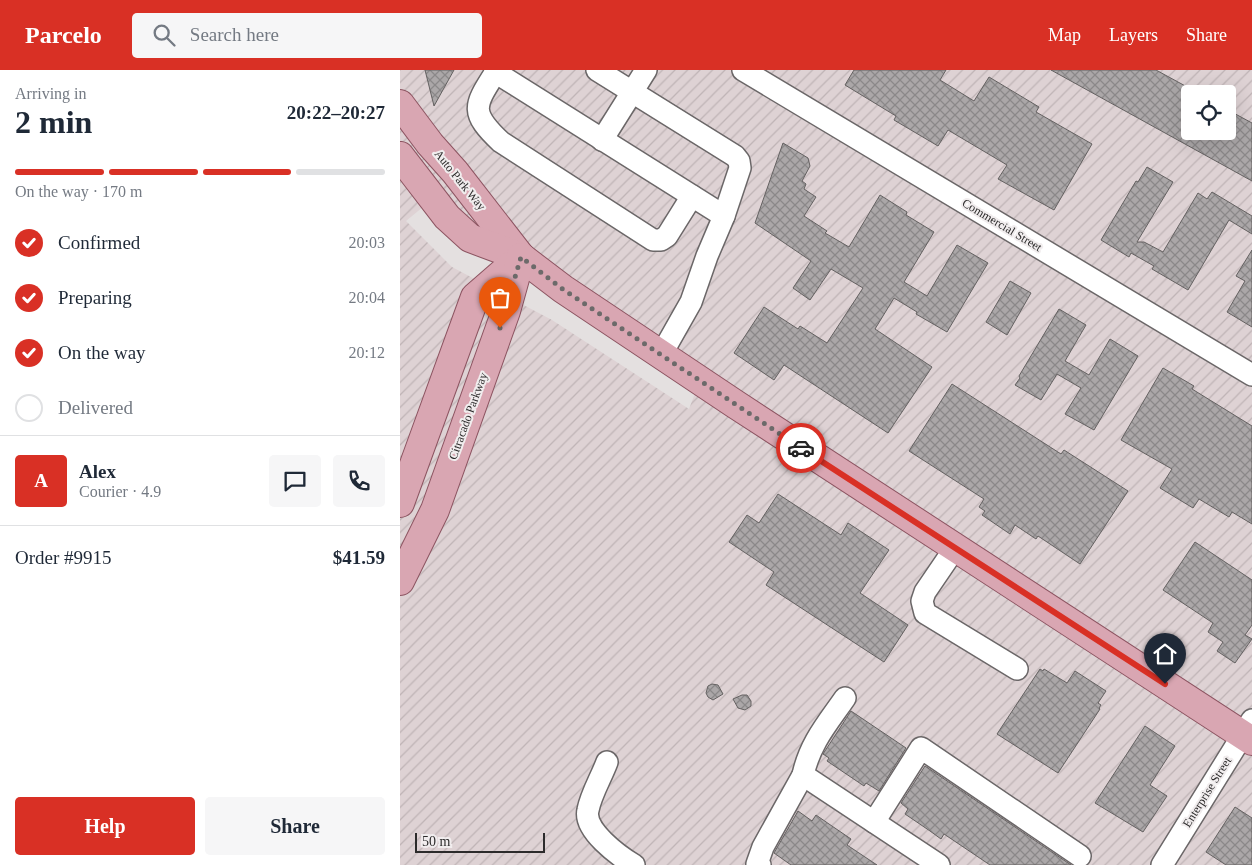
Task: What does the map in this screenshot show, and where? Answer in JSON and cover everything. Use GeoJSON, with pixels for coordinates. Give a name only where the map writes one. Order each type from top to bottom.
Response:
{"type":"FeatureCollection","features":[{"type":"Feature","properties":{"kind":"main road","name":"Auto Park Way"},"geometry":{"type":"LineString","coordinates":[[400,104],[521,257],[564,290],[955,548],[1249,732]]}},
{"type":"Feature","properties":{"kind":"main road","name":"Auto Park Way"},"geometry":{"type":"LineString","coordinates":[[400,156],[447,217],[470,238],[521,257]]}},
{"type":"Feature","properties":{"kind":"main road"},"geometry":{"type":"LineString","coordinates":[[400,504],[475,297],[521,257]]}},
{"type":"Feature","properties":{"kind":"main road","name":"Citracado Parkway"},"geometry":{"type":"LineString","coordinates":[[400,581],[435,510],[506,311],[521,257]]}},
{"type":"Feature","properties":{"kind":"street"},"geometry":{"type":"LineString","coordinates":[[597,70],[736,156],[739,161],[740,168],[724,216],[707,256],[691,302],[662,355]]}},
{"type":"Feature","properties":{"kind":"street"},"geometry":{"type":"LineString","coordinates":[[602,140],[646,70]]}},
{"type":"Feature","properties":{"kind":"street"},"geometry":{"type":"LineString","coordinates":[[692,196],[668,236],[661,240],[653,240],[501,142],[490,132],[479,116],[478,100],[496,71],[724,216]]}},
{"type":"Feature","properties":{"kind":"street","name":"Commercial Street"},"geometry":{"type":"LineString","coordinates":[[747,73],[1252,376]]}},
{"type":"Feature","properties":{"kind":"street"},"geometry":{"type":"LineString","coordinates":[[955,548],[925,592],[922,601],[925,613],[1017,669]]}},
{"type":"Feature","properties":{"kind":"street"},"geometry":{"type":"LineString","coordinates":[[760,865],[757,864],[763,847],[803,774],[807,757],[813,744],[845,698]]}},
{"type":"Feature","properties":{"kind":"street","name":"Enterprise Street"},"geometry":{"type":"LineString","coordinates":[[1162,865],[1249,732]]}},
{"type":"Feature","properties":{"kind":"street"},"geometry":{"type":"LineString","coordinates":[[874,822],[921,748],[1080,856]]}},
{"type":"Feature","properties":{"kind":"street"},"geometry":{"type":"LineString","coordinates":[[607,762],[587,812],[590,826],[619,856],[634,865]]}},
{"type":"Feature","properties":{"kind":"street"},"geometry":{"type":"LineString","coordinates":[[803,774],[939,865]]}},
{"type":"Feature","properties":{"kind":"shaded area"},"geometry":{"type":"Polygon","coordinates":[[[400,70],[1252,70],[1252,865],[400,865],[400,70]],[[440,193],[406,221],[452,267],[552,320],[689,409],[700,380],[488,235],[440,193]]]}},
{"type":"Feature","properties":{"kind":"building"},"geometry":{"type":"Polygon","coordinates":[[[425,70],[454,70],[434,106],[425,70]]]}},
{"type":"Feature","properties":{"kind":"building"},"geometry":{"type":"Polygon","coordinates":[[[854,70],[946,70],[940,80],[974,101],[989,77],[1039,107],[1036,112],[1092,144],[1054,210],[998,179],[1007,165],[948,130],[938,146],[894,120],[896,116],[845,85],[854,70]]]}},
{"type":"Feature","properties":{"kind":"building"},"geometry":{"type":"Polygon","coordinates":[[[1051,70],[1156,70],[1184,85],[1181,85],[1181,140],[1236,140],[1236,114],[1252,123],[1252,181],[1051,70]]]}},
{"type":"Feature","properties":{"kind":"building"},"geometry":{"type":"Polygon","coordinates":[[[783,143],[808,158],[810,166],[802,181],[806,184],[804,189],[816,197],[804,216],[827,231],[825,233],[849,247],[880,195],[907,212],[906,215],[934,232],[904,282],[927,296],[957,245],[988,263],[947,332],[916,314],[917,312],[894,298],[875,329],[932,367],[888,433],[784,365],[774,380],[734,353],[764,307],[798,329],[800,326],[827,343],[863,288],[831,269],[810,300],[793,288],[811,261],[755,223],[783,143]]]}},
{"type":"Feature","properties":{"kind":"building"},"geometry":{"type":"Polygon","coordinates":[[[1147,167],[1173,182],[1137,242],[1144,242],[1163,252],[1198,193],[1207,199],[1212,192],[1252,216],[1252,234],[1229,220],[1188,290],[1152,269],[1154,266],[1131,253],[1129,257],[1101,240],[1136,181],[1138,182],[1147,167]]]}},
{"type":"Feature","properties":{"kind":"building"},"geometry":{"type":"Polygon","coordinates":[[[1252,250],[1252,327],[1227,312],[1245,281],[1236,276],[1252,250]]]}},
{"type":"Feature","properties":{"kind":"building"},"geometry":{"type":"Polygon","coordinates":[[[1010,281],[1031,293],[1007,335],[986,322],[1010,281]]]}},
{"type":"Feature","properties":{"kind":"building"},"geometry":{"type":"Polygon","coordinates":[[[1059,309],[1086,325],[1065,361],[1089,375],[1110,339],[1138,356],[1094,430],[1065,414],[1081,388],[1057,374],[1041,400],[1015,385],[1059,309]]]}},
{"type":"Feature","properties":{"kind":"building"},"geometry":{"type":"Polygon","coordinates":[[[1163,368],[1194,386],[1192,389],[1252,426],[1252,524],[1232,512],[1229,517],[1199,499],[1193,508],[1160,488],[1172,469],[1121,440],[1163,368]]]}},
{"type":"Feature","properties":{"kind":"building"},"geometry":{"type":"Polygon","coordinates":[[[952,384],[1061,454],[1064,450],[1128,491],[1080,564],[1038,536],[1036,539],[1015,525],[1010,534],[982,515],[985,511],[979,507],[984,499],[909,451],[952,384]]]}},
{"type":"Feature","properties":{"kind":"building"},"geometry":{"type":"Polygon","coordinates":[[[778,494],[841,535],[848,523],[889,550],[860,593],[908,625],[884,662],[766,585],[774,572],[729,542],[747,515],[759,523],[778,494]]]}},
{"type":"Feature","properties":{"kind":"building"},"geometry":{"type":"Polygon","coordinates":[[[1195,542],[1252,580],[1252,625],[1245,635],[1252,639],[1235,663],[1217,651],[1223,642],[1208,632],[1213,623],[1163,590],[1195,542]]]}},
{"type":"Feature","properties":{"kind":"building"},"geometry":{"type":"Polygon","coordinates":[[[1040,669],[1043,671],[1044,669],[1067,683],[1075,671],[1106,691],[1098,703],[1101,705],[1100,709],[1058,773],[997,734],[1040,669]]]}},
{"type":"Feature","properties":{"kind":"building"},"geometry":{"type":"Polygon","coordinates":[[[712,684],[718,685],[723,694],[713,700],[706,693],[708,686],[712,684]]]}},
{"type":"Feature","properties":{"kind":"building"},"geometry":{"type":"Polygon","coordinates":[[[747,695],[751,701],[751,706],[745,710],[738,708],[733,699],[747,695]]]}},
{"type":"Feature","properties":{"kind":"building"},"geometry":{"type":"Polygon","coordinates":[[[851,711],[906,748],[879,791],[866,783],[864,786],[827,761],[829,758],[823,754],[851,711]]]}},
{"type":"Feature","properties":{"kind":"building"},"geometry":{"type":"Polygon","coordinates":[[[1145,726],[1175,746],[1150,785],[1167,796],[1143,832],[1095,803],[1145,726]]]}},
{"type":"Feature","properties":{"kind":"building"},"geometry":{"type":"Polygon","coordinates":[[[925,766],[1071,865],[990,865],[944,834],[941,839],[905,814],[908,809],[901,803],[925,766]]]}},
{"type":"Feature","properties":{"kind":"building"},"geometry":{"type":"Polygon","coordinates":[[[1235,807],[1252,818],[1252,865],[1226,865],[1206,852],[1235,807]]]}},
{"type":"Feature","properties":{"kind":"building"},"geometry":{"type":"Polygon","coordinates":[[[798,811],[812,821],[816,815],[851,839],[847,845],[877,865],[791,865],[774,853],[798,811]]]}},
{"type":"Feature","properties":{"kind":"way so far"},"geometry":{"type":"LineString","coordinates":[[500,328],[521,257],[564,290],[801,448]]}},
{"type":"Feature","properties":{"kind":"route"},"geometry":{"type":"LineString","coordinates":[[801,448],[1165,684]]}}]}
